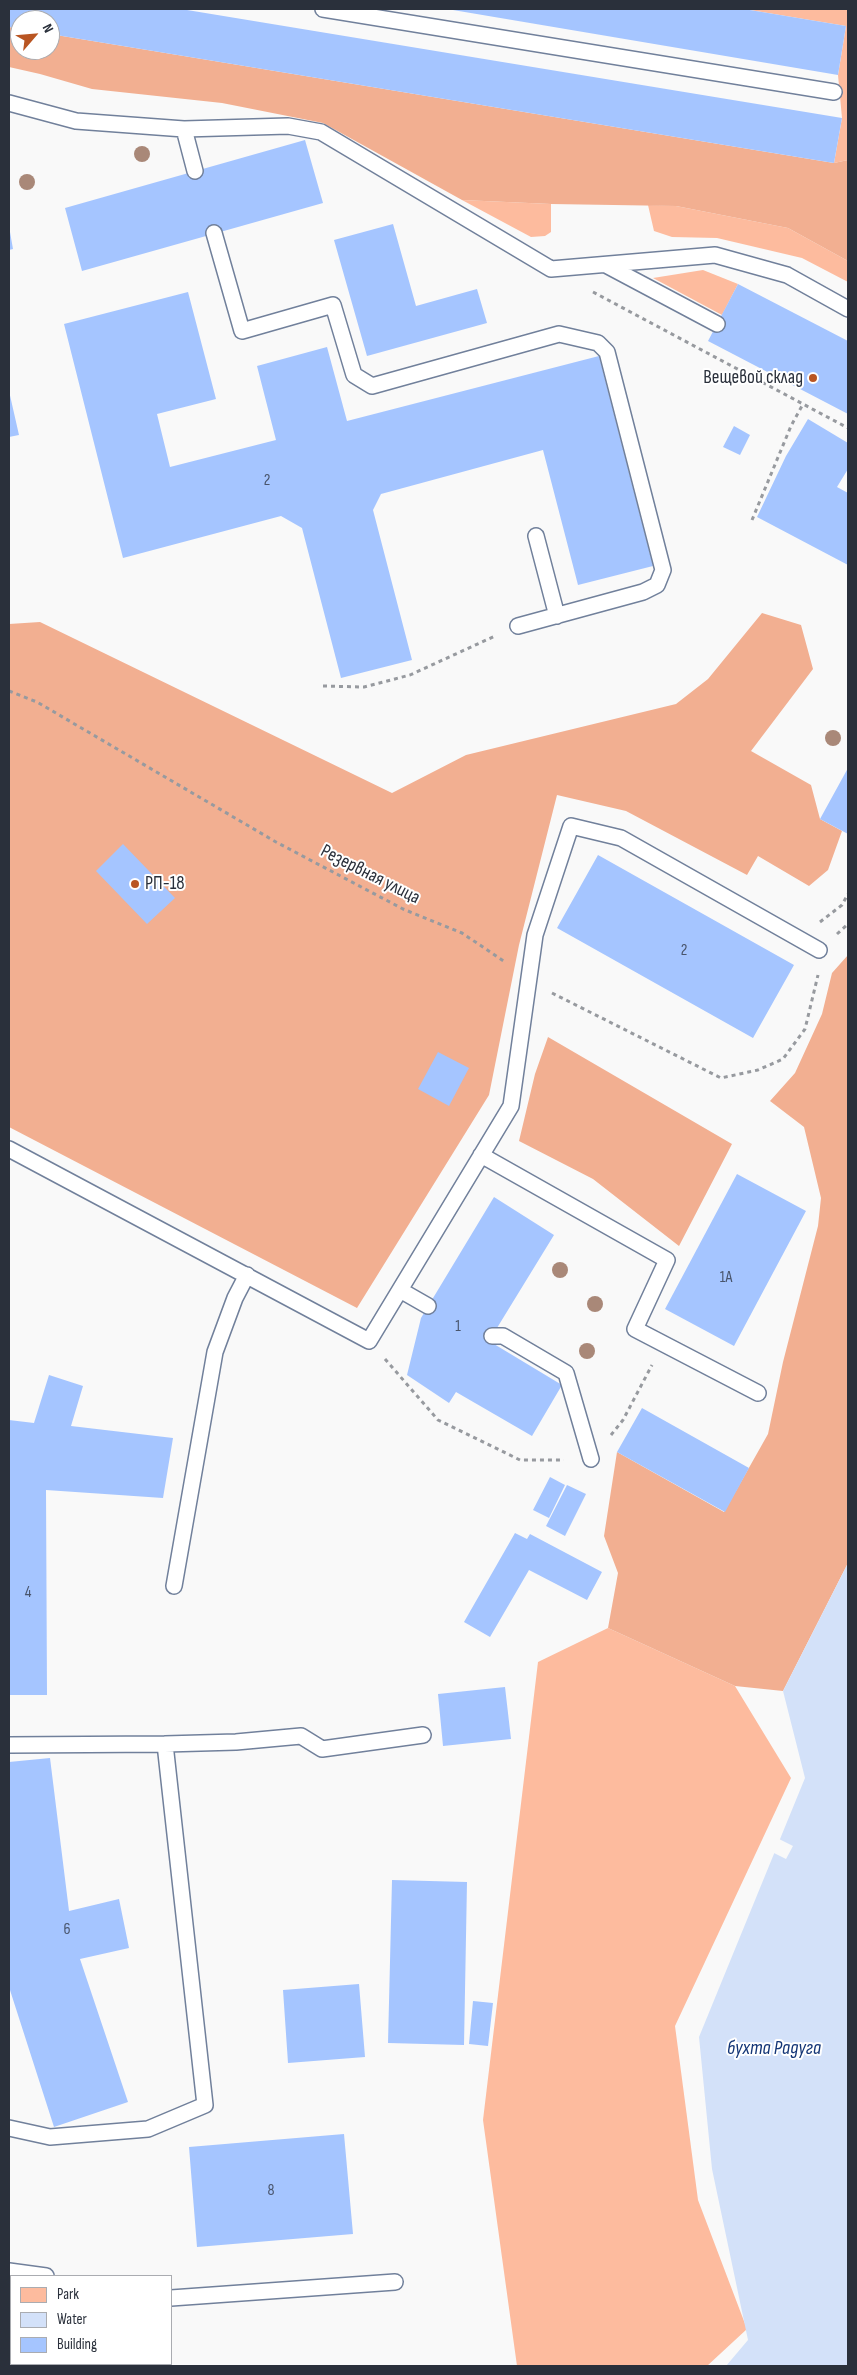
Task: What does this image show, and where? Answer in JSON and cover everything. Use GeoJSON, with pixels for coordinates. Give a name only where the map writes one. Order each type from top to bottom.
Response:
{"type":"FeatureCollection","features":[{"type":"Feature","properties":{"kind":"lane"},"geometry":{"type":"LineString","coordinates":[[323,9],[834,92]]}},
{"type":"Feature","properties":{"kind":"lane"},"geometry":{"type":"LineString","coordinates":[[9,103],[76,121],[184,130],[288,126],[320,132],[551,269],[716,254],[787,275],[848,309]]}},
{"type":"Feature","properties":{"kind":"lane"},"geometry":{"type":"LineString","coordinates":[[184,130],[195,171]]}},
{"type":"Feature","properties":{"kind":"lane"},"geometry":{"type":"LineString","coordinates":[[214,233],[242,331],[333,305],[354,375],[372,386],[559,334],[598,343],[607,352],[663,570],[657,585],[643,592],[518,626]]}},
{"type":"Feature","properties":{"kind":"lane"},"geometry":{"type":"LineString","coordinates":[[606,265],[717,324]]}},
{"type":"Feature","properties":{"kind":"lane"},"geometry":{"type":"LineString","coordinates":[[536,536],[557,616]]}},
{"type":"Feature","properties":{"kind":"lane"},"geometry":{"type":"LineString","coordinates":[[9,1149],[369,1341],[511,1106],[530,982],[535,935],[571,826],[622,838],[819,950]]}},
{"type":"Feature","properties":{"kind":"lane"},"geometry":{"type":"LineString","coordinates":[[482,1154],[667,1260],[635,1329],[758,1393]]}},
{"type":"Feature","properties":{"kind":"lane"},"geometry":{"type":"LineString","coordinates":[[174,1586],[215,1352],[235,1298],[247,1275]]}},
{"type":"Feature","properties":{"kind":"lane"},"geometry":{"type":"LineString","coordinates":[[400,1290],[428,1306]]}},
{"type":"Feature","properties":{"kind":"lane"},"geometry":{"type":"LineString","coordinates":[[492,1336],[503,1336],[566,1373],[591,1459]]}},
{"type":"Feature","properties":{"kind":"lane"},"geometry":{"type":"LineString","coordinates":[[9,1746],[236,1742],[301,1736],[322,1749],[423,1735]]}},
{"type":"Feature","properties":{"kind":"lane"},"geometry":{"type":"LineString","coordinates":[[9,2128],[50,2137],[148,2130],[205,2105],[165,1744]]}},
{"type":"Feature","properties":{"kind":"lane"},"geometry":{"type":"LineString","coordinates":[[9,2271],[39,2275]]}},
{"type":"Feature","properties":{"kind":"lane"},"geometry":{"type":"LineString","coordinates":[[172,2298],[395,2282]]}},
{"type":"Feature","properties":{"kind":"path"},"geometry":{"type":"LineString","coordinates":[[551,269],[848,428]]}},
{"type":"Feature","properties":{"kind":"path"},"geometry":{"type":"LineString","coordinates":[[752,520],[788,434],[803,404]]}},
{"type":"Feature","properties":{"kind":"path"},"geometry":{"type":"LineString","coordinates":[[323,686],[364,687],[410,675],[518,626]]}},
{"type":"Feature","properties":{"kind":"path","name":"Резервная улица"},"geometry":{"type":"LineString","coordinates":[[9,691],[38,702],[276,842],[403,909],[462,934],[496,954],[530,982],[721,1078],[758,1070],[783,1059],[805,1029],[818,980],[819,950]]}},
{"type":"Feature","properties":{"kind":"path"},"geometry":{"type":"LineString","coordinates":[[842,905],[848,894]]}},
{"type":"Feature","properties":{"kind":"path"},"geometry":{"type":"LineString","coordinates":[[369,1341],[438,1420],[520,1460],[591,1459],[623,1420],[663,1345]]}},
{"type":"Feature","properties":{"kind":"green space"},"geometry":{"type":"Polygon","coordinates":[[[744,9],[848,9],[848,160],[834,163],[842,118],[838,75],[846,26],[744,9]]]}},
{"type":"Feature","properties":{"kind":"green space"},"geometry":{"type":"Polygon","coordinates":[[[462,200],[551,204],[551,232],[545,236],[531,237],[462,200]]]}},
{"type":"Feature","properties":{"kind":"green space"},"geometry":{"type":"Polygon","coordinates":[[[648,205],[676,206],[788,228],[848,261],[848,282],[802,258],[717,238],[672,237],[654,231],[648,205]]]}},
{"type":"Feature","properties":{"kind":"green space"},"geometry":{"type":"Polygon","coordinates":[[[703,270],[738,284],[722,315],[653,278],[703,270]]]}},
{"type":"Feature","properties":{"kind":"green space"},"geometry":{"type":"Polygon","coordinates":[[[608,1628],[735,1686],[791,1778],[675,2026],[698,2200],[747,2329],[707,2366],[517,2366],[483,2120],[538,1662],[608,1628]]]}},
{"type":"Feature","properties":{"kind":"shaded area"},"geometry":{"type":"Polygon","coordinates":[[[9,27],[10,60],[60,60],[60,36],[834,163],[848,160],[848,261],[788,228],[676,206],[551,204],[462,200],[323,123],[222,103],[92,89],[9,67],[9,27]]]}},
{"type":"Feature","properties":{"kind":"shaded area"},"geometry":{"type":"Polygon","coordinates":[[[762,613],[801,625],[813,669],[751,751],[811,785],[820,819],[842,831],[828,870],[809,886],[758,856],[747,875],[626,811],[557,795],[519,945],[489,1095],[357,1308],[9,1127],[9,624],[40,622],[392,793],[466,755],[676,704],[708,679],[762,613]]]}},
{"type":"Feature","properties":{"kind":"shaded area"},"geometry":{"type":"Polygon","coordinates":[[[848,955],[848,1563],[783,1691],[735,1686],[608,1628],[618,1573],[604,1536],[617,1452],[724,1512],[768,1434],[783,1362],[818,1226],[821,1198],[804,1127],[770,1101],[795,1073],[822,1014],[832,973],[848,955]]]}},
{"type":"Feature","properties":{"kind":"shaded area"},"geometry":{"type":"Polygon","coordinates":[[[548,1037],[732,1144],[679,1246],[593,1179],[519,1141],[535,1074],[548,1037]]]}},
{"type":"Feature","properties":{"kind":"water","name":"бухта Радуга"},"geometry":{"type":"Polygon","coordinates":[[[848,1563],[848,2366],[726,2366],[748,2340],[712,2169],[699,2037],[805,1778],[783,1691],[848,1563]]]}},
{"type":"Feature","properties":{"kind":"pier"},"geometry":{"type":"Polygon","coordinates":[[[777,1838],[793,1846],[786,1859],[772,1852],[777,1838]]]}},
{"type":"Feature","properties":{"kind":"building"},"geometry":{"type":"Polygon","coordinates":[[[9,9],[181,9],[842,118],[834,163],[60,36],[60,10],[10,10],[9,27],[9,9]]]}},
{"type":"Feature","properties":{"kind":"building"},"geometry":{"type":"Polygon","coordinates":[[[447,9],[744,9],[846,26],[838,75],[447,9]]]}},
{"type":"Feature","properties":{"kind":"building"},"geometry":{"type":"Polygon","coordinates":[[[305,140],[323,203],[82,271],[65,208],[305,140]]]}},
{"type":"Feature","properties":{"kind":"building"},"geometry":{"type":"Polygon","coordinates":[[[393,224],[416,306],[477,289],[487,323],[367,356],[334,240],[393,224]]]}},
{"type":"Feature","properties":{"kind":"building"},"geometry":{"type":"Polygon","coordinates":[[[9,233],[13,249],[9,250],[9,233]]]}},
{"type":"Feature","properties":{"kind":"building","name":"Вещевой склад"},"geometry":{"type":"Polygon","coordinates":[[[738,284],[848,341],[848,414],[708,341],[738,284]]]}},
{"type":"Feature","properties":{"kind":"building"},"geometry":{"type":"Polygon","coordinates":[[[188,292],[216,399],[157,414],[170,467],[276,440],[257,366],[327,347],[347,421],[599,356],[653,566],[578,585],[543,450],[381,494],[373,510],[412,660],[341,678],[302,528],[281,516],[123,558],[64,324],[188,292]]]}},
{"type":"Feature","properties":{"kind":"building"},"geometry":{"type":"Polygon","coordinates":[[[9,391],[19,435],[9,437],[9,391]]]}},
{"type":"Feature","properties":{"kind":"building"},"geometry":{"type":"Polygon","coordinates":[[[808,419],[848,443],[848,469],[837,487],[848,493],[848,565],[757,517],[786,456],[808,419]]]}},
{"type":"Feature","properties":{"kind":"building"},"geometry":{"type":"Polygon","coordinates":[[[734,426],[750,435],[740,455],[723,447],[734,426]]]}},
{"type":"Feature","properties":{"kind":"building"},"geometry":{"type":"Polygon","coordinates":[[[848,768],[848,834],[820,819],[848,768]]]}},
{"type":"Feature","properties":{"kind":"building","name":"РП-18"},"geometry":{"type":"Polygon","coordinates":[[[123,844],[175,898],[147,924],[96,871],[123,844]]]}},
{"type":"Feature","properties":{"kind":"building"},"geometry":{"type":"Polygon","coordinates":[[[598,855],[794,965],[753,1038],[557,928],[598,855]]]}},
{"type":"Feature","properties":{"kind":"building"},"geometry":{"type":"Polygon","coordinates":[[[438,1052],[469,1068],[449,1106],[418,1089],[438,1052]]]}},
{"type":"Feature","properties":{"kind":"building"},"geometry":{"type":"Polygon","coordinates":[[[737,1174],[806,1211],[734,1346],[665,1309],[737,1174]]]}},
{"type":"Feature","properties":{"kind":"building"},"geometry":{"type":"Polygon","coordinates":[[[494,1197],[554,1235],[489,1341],[562,1385],[532,1436],[456,1392],[449,1403],[407,1375],[421,1318],[494,1197]]]}},
{"type":"Feature","properties":{"kind":"building"},"geometry":{"type":"Polygon","coordinates":[[[49,1375],[83,1386],[71,1426],[173,1438],[163,1498],[46,1490],[47,1695],[9,1695],[9,1420],[34,1423],[49,1375]]]}},
{"type":"Feature","properties":{"kind":"building"},"geometry":{"type":"Polygon","coordinates":[[[642,1408],[749,1468],[725,1512],[617,1452],[642,1408]]]}},
{"type":"Feature","properties":{"kind":"building"},"geometry":{"type":"Polygon","coordinates":[[[550,1477],[565,1485],[549,1518],[533,1510],[550,1477]]]}},
{"type":"Feature","properties":{"kind":"building"},"geometry":{"type":"Polygon","coordinates":[[[567,1485],[586,1494],[565,1536],[546,1526],[567,1485]]]}},
{"type":"Feature","properties":{"kind":"building"},"geometry":{"type":"Polygon","coordinates":[[[515,1533],[527,1539],[530,1534],[602,1572],[587,1600],[529,1570],[490,1637],[464,1622],[515,1533]]]}},
{"type":"Feature","properties":{"kind":"building"},"geometry":{"type":"Polygon","coordinates":[[[505,1687],[511,1739],[443,1746],[438,1694],[505,1687]]]}},
{"type":"Feature","properties":{"kind":"building"},"geometry":{"type":"Polygon","coordinates":[[[50,1758],[69,1911],[119,1899],[129,1948],[80,1959],[128,2102],[54,2127],[9,1987],[9,1762],[50,1758]]]}},
{"type":"Feature","properties":{"kind":"building"},"geometry":{"type":"Polygon","coordinates":[[[392,1880],[467,1882],[464,2045],[388,2043],[392,1880]]]}},
{"type":"Feature","properties":{"kind":"building"},"geometry":{"type":"Polygon","coordinates":[[[359,1984],[365,2057],[288,2063],[283,1990],[359,1984]]]}},
{"type":"Feature","properties":{"kind":"building"},"geometry":{"type":"Polygon","coordinates":[[[473,2001],[493,2003],[488,2046],[469,2044],[473,2001]]]}},
{"type":"Feature","properties":{"kind":"building"},"geometry":{"type":"Polygon","coordinates":[[[344,2134],[353,2234],[197,2247],[189,2147],[344,2134]]]}},
{"type":"Feature","properties":{"kind":"place","name":"Вещевой склад"},"geometry":{"type":"Point","coordinates":[813,378]}},
{"type":"Feature","properties":{"kind":"place","name":"РП-18"},"geometry":{"type":"Point","coordinates":[135,884]}}]}
